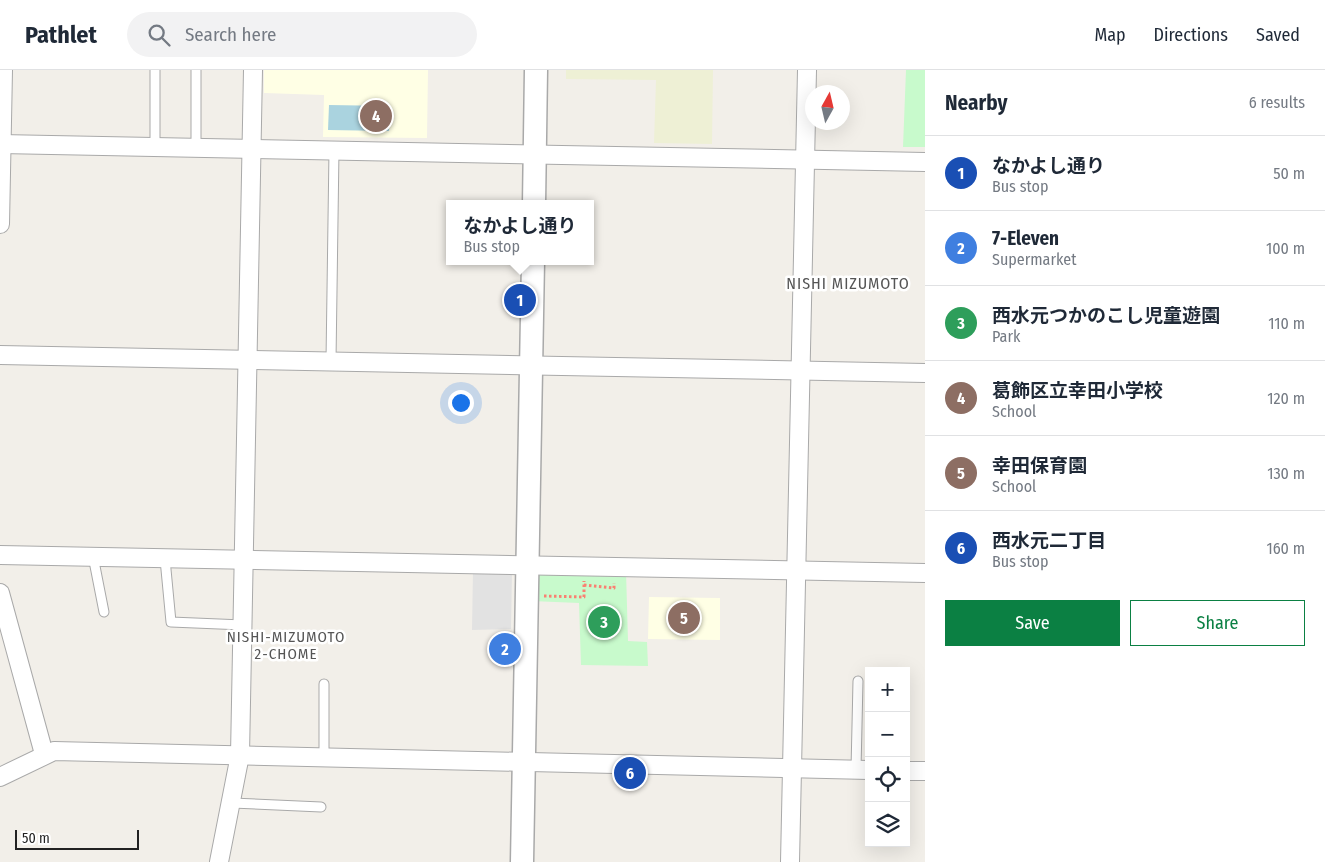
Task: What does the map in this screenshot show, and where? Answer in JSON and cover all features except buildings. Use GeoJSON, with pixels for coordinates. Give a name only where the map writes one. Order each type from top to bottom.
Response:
{"type":"FeatureCollection","features":[{"type":"Feature","properties":{"kind":"street"},"geometry":{"type":"LineString","coordinates":[[0,224],[3,70]]}},
{"type":"Feature","properties":{"kind":"street"},"geometry":{"type":"LineString","coordinates":[[219,862],[240,755],[253,70]]}},
{"type":"Feature","properties":{"kind":"street"},"geometry":{"type":"LineString","coordinates":[[534,200],[536,70]]}},
{"type":"Feature","properties":{"kind":"street"},"geometry":{"type":"LineString","coordinates":[[790,862],[807,70]]}},
{"type":"Feature","properties":{"kind":"street"},"geometry":{"type":"LineString","coordinates":[[1,144],[925,162]]}},
{"type":"Feature","properties":{"kind":"street"},"geometry":{"type":"LineString","coordinates":[[522,862],[533,265]]}},
{"type":"Feature","properties":{"kind":"street"},"geometry":{"type":"LineString","coordinates":[[0,355],[925,373]]}},
{"type":"Feature","properties":{"kind":"street"},"geometry":{"type":"LineString","coordinates":[[0,555],[244,558],[925,573]]}},
{"type":"Feature","properties":{"kind":"street"},"geometry":{"type":"LineString","coordinates":[[0,593],[44,754]]}},
{"type":"Feature","properties":{"kind":"street"},"geometry":{"type":"LineString","coordinates":[[0,777],[44,754],[54,751],[862,770]]}},
{"type":"Feature","properties":{"kind":"street"},"geometry":{"type":"LineString","coordinates":[[910,771],[925,771]]}},
{"type":"Feature","properties":{"kind":"lane"},"geometry":{"type":"LineString","coordinates":[[154,147],[155,70]]}},
{"type":"Feature","properties":{"kind":"lane"},"geometry":{"type":"LineString","coordinates":[[196,70],[196,147]]}},
{"type":"Feature","properties":{"kind":"lane"},"geometry":{"type":"LineString","coordinates":[[331,361],[334,150]]}},
{"type":"Feature","properties":{"kind":"lane"},"geometry":{"type":"LineString","coordinates":[[93,556],[104,612]]}},
{"type":"Feature","properties":{"kind":"lane"},"geometry":{"type":"LineString","coordinates":[[165,558],[172,622],[243,625]]}},
{"type":"Feature","properties":{"kind":"lane"},"geometry":{"type":"LineString","coordinates":[[858,682],[862,770]]}},
{"type":"Feature","properties":{"kind":"lane"},"geometry":{"type":"LineString","coordinates":[[324,684],[324,757]]}},
{"type":"Feature","properties":{"kind":"lane"},"geometry":{"type":"LineString","coordinates":[[232,803],[321,807]]}},
{"type":"Feature","properties":{"kind":"path"},"geometry":{"type":"LineString","coordinates":[[526,596],[584,597],[584,566]]}},
{"type":"Feature","properties":{"kind":"shaded area"},"geometry":{"type":"Polygon","coordinates":[[[264,70],[428,70],[427,138],[323,137],[324,95],[264,93],[264,70]]]}},
{"type":"Feature","properties":{"kind":"shaded area"},"geometry":{"type":"Polygon","coordinates":[[[566,70],[713,70],[712,144],[654,143],[656,80],[566,79],[566,70]]]}},
{"type":"Feature","properties":{"kind":"shaded area"},"geometry":{"type":"Polygon","coordinates":[[[473,570],[512,571],[511,629],[472,630],[473,570]]]}},
{"type":"Feature","properties":{"kind":"shaded area"},"geometry":{"type":"Polygon","coordinates":[[[649,597],[720,598],[720,640],[648,639],[649,597]]]}},
{"type":"Feature","properties":{"kind":"green space"},"geometry":{"type":"Polygon","coordinates":[[[906,70],[925,70],[925,147],[903,147],[906,70]]]}},
{"type":"Feature","properties":{"kind":"green space"},"geometry":{"type":"Polygon","coordinates":[[[532,569],[626,571],[628,641],[647,642],[648,666],[581,665],[579,603],[531,601],[532,569]]]}},
{"type":"Feature","properties":{"kind":"water"},"geometry":{"type":"Polygon","coordinates":[[[329,105],[390,106],[389,131],[328,130],[329,105]]]}},
{"type":"Feature","properties":{"kind":"place","name":"葛飾区立幸田小学校"},"geometry":{"type":"Point","coordinates":[376,116]}},
{"type":"Feature","properties":{"kind":"place","name":"なかよし通り"},"geometry":{"type":"Point","coordinates":[520,300]}},
{"type":"Feature","properties":{"kind":"place","name":"幸田保育園"},"geometry":{"type":"Point","coordinates":[684,618]}},
{"type":"Feature","properties":{"kind":"place","name":"西水元つかのこし児童遊園"},"geometry":{"type":"Point","coordinates":[604,622]}},
{"type":"Feature","properties":{"kind":"place","name":"7-Eleven"},"geometry":{"type":"Point","coordinates":[505,649]}},
{"type":"Feature","properties":{"kind":"place","name":"西水元二丁目"},"geometry":{"type":"Point","coordinates":[630,773]}},
{"type":"Feature","properties":{"kind":"district","name":"NISHI MIZUMOTO"},"geometry":{"type":"Point","coordinates":[848,283]}},
{"type":"Feature","properties":{"kind":"district","name":"NISHI-MIZUMOTO 2-CHOME"},"geometry":{"type":"Point","coordinates":[286,646]}}]}
